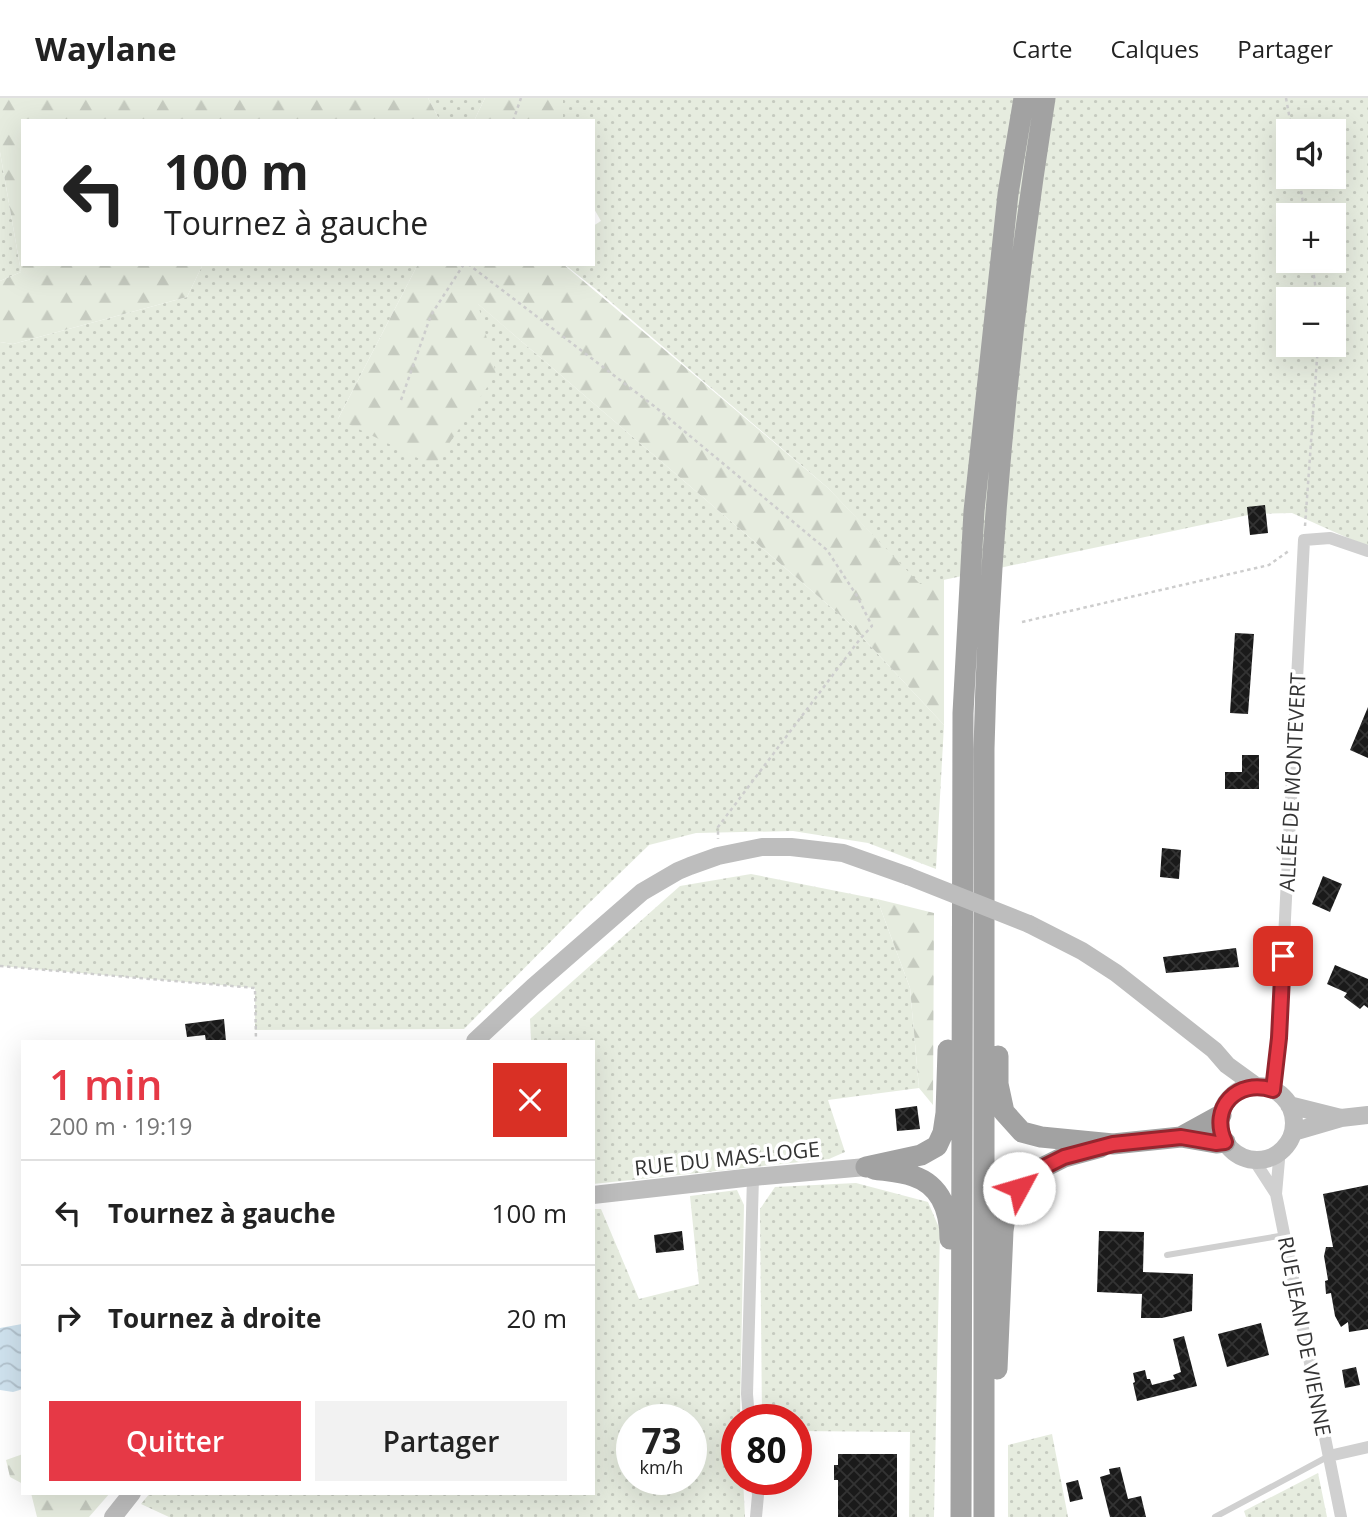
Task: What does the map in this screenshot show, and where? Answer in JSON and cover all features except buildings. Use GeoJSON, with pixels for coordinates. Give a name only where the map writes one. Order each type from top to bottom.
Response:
{"type":"FeatureCollection","features":[{"type":"Feature","properties":{"kind":"highway"},"geometry":{"type":"LineString","coordinates":[[961,1517],[963,713],[974,511],[1008,194],[1024,98]]}},
{"type":"Feature","properties":{"kind":"highway"},"geometry":{"type":"LineString","coordinates":[[984,1517],[986,659],[994,515],[1015,307],[1045,98]]}},
{"type":"Feature","properties":{"kind":"highway"},"geometry":{"type":"LineString","coordinates":[[984,749],[995,838],[998,1084],[1004,1112],[1022,1132],[1041,1137],[1113,1144]]}},
{"type":"Feature","properties":{"kind":"highway"},"geometry":{"type":"LineString","coordinates":[[866,1167],[921,1155],[937,1146],[943,1133],[946,1114],[949,1014],[962,961]]}},
{"type":"Feature","properties":{"kind":"highway"},"geometry":{"type":"LineString","coordinates":[[1181,1137],[1224,1109]]}},
{"type":"Feature","properties":{"kind":"highway"},"geometry":{"type":"LineString","coordinates":[[984,1442],[995,1412],[1003,1231],[1007,1204],[1019,1188],[1038,1170],[1064,1157],[1113,1144],[1181,1137],[1225,1142]]}},
{"type":"Feature","properties":{"kind":"highway"},"geometry":{"type":"LineString","coordinates":[[866,1167],[915,1177],[933,1188],[945,1203],[950,1227],[950,1290],[961,1342]]}},
{"type":"Feature","properties":{"kind":"main road"},"geometry":{"type":"LineString","coordinates":[[476,1040],[642,892],[678,870],[718,856],[762,847],[792,847],[843,853],[908,876],[1029,924],[1082,951],[1214,1050],[1227,1065],[1264,1088],[1281,1095],[1289,1105],[1294,1119],[1288,1144],[1278,1154],[1267,1159],[1247,1159],[1235,1153],[1225,1142],[1220,1128],[1227,1065]]}},
{"type":"Feature","properties":{"kind":"main road"},"geometry":{"type":"LineString","coordinates":[[1224,1109],[1238,1091],[1264,1088]]}},
{"type":"Feature","properties":{"kind":"main road"},"geometry":{"type":"LineString","coordinates":[[1289,1105],[1341,1118]]}},
{"type":"Feature","properties":{"kind":"main road"},"geometry":{"type":"LineString","coordinates":[[1293,1132],[1341,1118],[1368,1115]]}},
{"type":"Feature","properties":{"kind":"main road","name":"RUE DU MAS-LOGE"},"geometry":{"type":"LineString","coordinates":[[595,1195],[866,1167]]}},
{"type":"Feature","properties":{"kind":"main road"},"geometry":{"type":"LineString","coordinates":[[113,1517],[130,1495]]}},
{"type":"Feature","properties":{"kind":"street"},"geometry":{"type":"LineString","coordinates":[[1304,540],[1330,538],[1368,551]]}},
{"type":"Feature","properties":{"kind":"street","name":"ALLÉE DE MONTEVERT"},"geometry":{"type":"LineString","coordinates":[[1264,1088],[1279,1038],[1304,540]]}},
{"type":"Feature","properties":{"kind":"street","name":"RUE JEAN DE VIENNE"},"geometry":{"type":"LineString","coordinates":[[1278,1154],[1276,1194],[1341,1517]]}},
{"type":"Feature","properties":{"kind":"street"},"geometry":{"type":"LineString","coordinates":[[1254,1160],[1276,1194]]}},
{"type":"Feature","properties":{"kind":"street"},"geometry":{"type":"LineString","coordinates":[[748,1404],[753,1177]]}},
{"type":"Feature","properties":{"kind":"street"},"geometry":{"type":"LineString","coordinates":[[1329,1455],[1368,1447]]}},
{"type":"Feature","properties":{"kind":"street"},"geometry":{"type":"LineString","coordinates":[[756,1517],[758,1495]]}},
{"type":"Feature","properties":{"kind":"lane"},"geometry":{"type":"LineString","coordinates":[[1167,1255],[1285,1234]]}},
{"type":"Feature","properties":{"kind":"lane"},"geometry":{"type":"LineString","coordinates":[[1214,1517],[1329,1455]]}},
{"type":"Feature","properties":{"kind":"path"},"geometry":{"type":"LineString","coordinates":[[514,119],[521,98]]}},
{"type":"Feature","properties":{"kind":"path"},"geometry":{"type":"LineString","coordinates":[[1286,98],[1290,119]]}},
{"type":"Feature","properties":{"kind":"path"},"geometry":{"type":"LineString","coordinates":[[401,400],[431,315],[465,266]]}},
{"type":"Feature","properties":{"kind":"path"},"geometry":{"type":"LineString","coordinates":[[469,266],[654,406],[827,550],[857,596],[872,626],[719,827],[718,856]]}},
{"type":"Feature","properties":{"kind":"path"},"geometry":{"type":"LineString","coordinates":[[1022,622],[1269,565],[1304,540],[1317,357]]}},
{"type":"Feature","properties":{"kind":"path"},"geometry":{"type":"LineString","coordinates":[[0,966],[256,988],[256,1040]]}},
{"type":"Feature","properties":{"kind":"green space"},"geometry":{"type":"Polygon","coordinates":[[[0,98],[428,98],[439,119],[21,119],[21,266],[202,266],[187,297],[13,344],[0,342],[0,281],[21,272],[0,152],[0,98]]]}},
{"type":"Feature","properties":{"kind":"green space"},"geometry":{"type":"Polygon","coordinates":[[[428,98],[485,98],[475,119],[439,119],[428,98]]]}},
{"type":"Feature","properties":{"kind":"green space"},"geometry":{"type":"Polygon","coordinates":[[[485,98],[563,98],[563,119],[475,119],[485,98]]]}},
{"type":"Feature","properties":{"kind":"green space"},"geometry":{"type":"Polygon","coordinates":[[[563,98],[1368,98],[1368,547],[1292,513],[1253,514],[920,585],[828,488],[567,266],[595,266],[595,225],[601,221],[595,210],[595,119],[563,119],[563,98]]]}},
{"type":"Feature","properties":{"kind":"green space"},"geometry":{"type":"Polygon","coordinates":[[[0,152],[21,272],[0,281],[0,152]]]}},
{"type":"Feature","properties":{"kind":"green space"},"geometry":{"type":"Polygon","coordinates":[[[202,266],[417,266],[338,419],[477,303],[848,622],[944,725],[936,869],[868,843],[793,831],[696,833],[649,845],[464,1029],[255,1030],[255,988],[0,966],[0,342],[13,344],[187,297],[202,266]]]}},
{"type":"Feature","properties":{"kind":"green space"},"geometry":{"type":"Polygon","coordinates":[[[417,266],[565,266],[828,488],[920,584],[944,579],[944,725],[848,622],[478,304],[496,374],[434,466],[338,419],[417,266]]]}},
{"type":"Feature","properties":{"kind":"green space"},"geometry":{"type":"Polygon","coordinates":[[[751,874],[877,899],[910,988],[919,1088],[828,1100],[845,1152],[829,1159],[595,1184],[595,1040],[531,1040],[530,1019],[680,886],[751,874]]]}},
{"type":"Feature","properties":{"kind":"green space"},"geometry":{"type":"Polygon","coordinates":[[[877,899],[934,913],[933,1105],[919,1088],[910,988],[877,899]]]}},
{"type":"Feature","properties":{"kind":"green space"},"geometry":{"type":"Polygon","coordinates":[[[856,1183],[928,1202],[940,1230],[934,1517],[909,1517],[910,1432],[812,1431],[812,1404],[762,1404],[760,1209],[775,1187],[856,1183]]]}},
{"type":"Feature","properties":{"kind":"green space"},"geometry":{"type":"Polygon","coordinates":[[[737,1190],[744,1205],[740,1404],[721,1404],[721,1495],[744,1495],[745,1517],[169,1517],[141,1504],[148,1495],[595,1495],[595,1209],[601,1209],[639,1299],[699,1284],[690,1196],[737,1190]]]}},
{"type":"Feature","properties":{"kind":"green space"},"geometry":{"type":"Polygon","coordinates":[[[1052,1434],[1068,1517],[1008,1517],[1008,1445],[1052,1434]]]}},
{"type":"Feature","properties":{"kind":"green space"},"geometry":{"type":"Polygon","coordinates":[[[21,1455],[21,1483],[10,1477],[6,1460],[21,1455]]]}},
{"type":"Feature","properties":{"kind":"green space"},"geometry":{"type":"Polygon","coordinates":[[[1318,1473],[1327,1517],[1246,1517],[1244,1511],[1318,1473]]]}},
{"type":"Feature","properties":{"kind":"green space"},"geometry":{"type":"Polygon","coordinates":[[[32,1495],[108,1495],[89,1517],[37,1517],[32,1495]]]}},
{"type":"Feature","properties":{"kind":"water"},"geometry":{"type":"Polygon","coordinates":[[[21,1324],[21,1390],[13,1392],[0,1390],[0,1328],[21,1324]]]}},
{"type":"Feature","properties":{"kind":"route"},"geometry":{"type":"LineString","coordinates":[[1019,1188],[1038,1170],[1064,1157],[1113,1144],[1181,1137],[1225,1142],[1220,1121],[1231,1097],[1238,1091],[1256,1086],[1273,1090],[1279,1038],[1283,956]]}}]}
